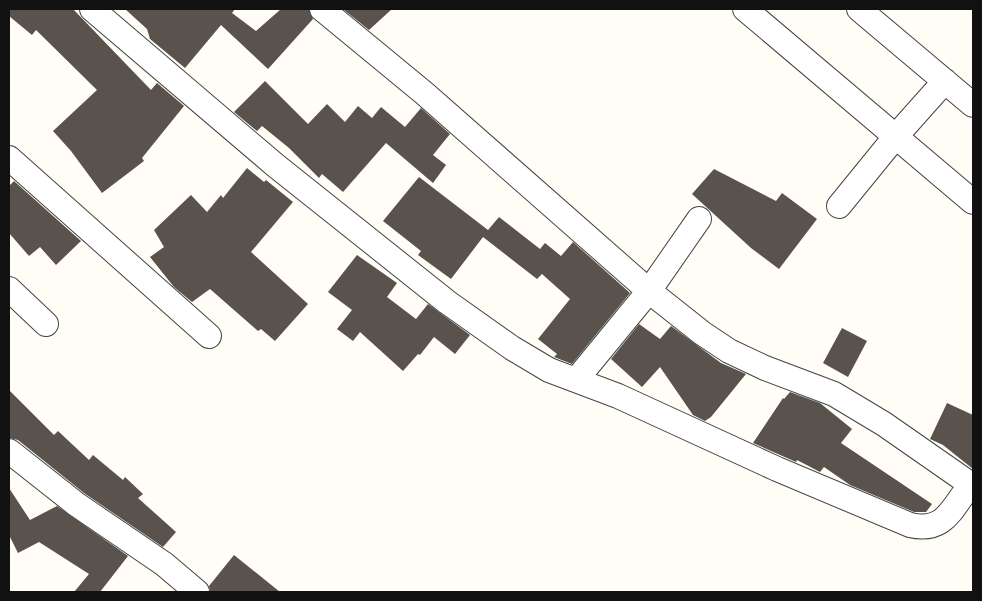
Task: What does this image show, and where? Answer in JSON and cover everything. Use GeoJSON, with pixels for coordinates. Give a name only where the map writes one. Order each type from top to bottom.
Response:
{"type":"FeatureCollection","features":[{"type":"Feature","properties":{"kind":"street"},"geometry":{"type":"LineString","coordinates":[[92,9],[275,165],[447,302],[512,348],[549,370],[618,396],[777,469],[910,525],[932,528],[941,523],[972,485],[884,424],[834,394],[765,368],[729,351],[702,333],[649,291],[424,93],[322,9]]}},
{"type":"Feature","properties":{"kind":"street"},"geometry":{"type":"LineString","coordinates":[[745,9],[973,202]]}},
{"type":"Feature","properties":{"kind":"street"},"geometry":{"type":"LineString","coordinates":[[859,9],[973,105]]}},
{"type":"Feature","properties":{"kind":"street"},"geometry":{"type":"LineString","coordinates":[[839,206],[896,136],[945,81]]}},
{"type":"Feature","properties":{"kind":"street"},"geometry":{"type":"LineString","coordinates":[[9,158],[209,336]]}},
{"type":"Feature","properties":{"kind":"street"},"geometry":{"type":"LineString","coordinates":[[576,380],[649,291],[699,219]]}},
{"type":"Feature","properties":{"kind":"street"},"geometry":{"type":"LineString","coordinates":[[9,289],[46,324]]}},
{"type":"Feature","properties":{"kind":"street"},"geometry":{"type":"LineString","coordinates":[[9,452],[76,504],[164,564],[197,592]]}},
{"type":"Feature","properties":{"kind":"building"},"geometry":{"type":"Polygon","coordinates":[[[9,9],[73,9],[151,90],[157,83],[184,106],[142,158],[144,161],[102,193],[71,151],[53,131],[97,90],[36,30],[32,35],[9,16],[9,9]]]}},
{"type":"Feature","properties":{"kind":"building"},"geometry":{"type":"Polygon","coordinates":[[[125,9],[235,9],[232,13],[256,31],[281,9],[309,9],[313,19],[268,69],[221,25],[185,68],[150,39],[147,29],[125,9]]]}},
{"type":"Feature","properties":{"kind":"building"},"geometry":{"type":"Polygon","coordinates":[[[343,9],[392,9],[369,30],[343,9]]]}},
{"type":"Feature","properties":{"kind":"building"},"geometry":{"type":"Polygon","coordinates":[[[265,81],[308,124],[327,104],[345,122],[358,106],[372,118],[381,107],[405,127],[421,108],[450,134],[433,155],[446,165],[433,183],[386,143],[343,192],[322,174],[319,178],[289,148],[262,126],[257,131],[234,112],[265,81]]]}},
{"type":"Feature","properties":{"kind":"building"},"geometry":{"type":"Polygon","coordinates":[[[247,168],[264,182],[266,180],[293,202],[251,252],[308,304],[275,341],[261,329],[258,331],[210,289],[192,302],[174,287],[150,257],[164,247],[154,230],[191,195],[207,212],[221,195],[223,198],[247,168]]]}},
{"type":"Feature","properties":{"kind":"building"},"geometry":{"type":"Polygon","coordinates":[[[714,169],[776,201],[782,193],[817,219],[779,269],[751,248],[692,194],[714,169]]]}},
{"type":"Feature","properties":{"kind":"building"},"geometry":{"type":"Polygon","coordinates":[[[419,177],[488,230],[483,236],[499,217],[540,249],[545,243],[561,256],[573,242],[630,293],[572,364],[554,357],[557,354],[538,339],[570,299],[542,274],[537,279],[483,237],[451,279],[418,255],[421,251],[383,221],[419,177]]]}},
{"type":"Feature","properties":{"kind":"building"},"geometry":{"type":"Polygon","coordinates":[[[14,181],[81,241],[56,265],[40,247],[29,256],[9,233],[9,186],[14,181]]]}},
{"type":"Feature","properties":{"kind":"building"},"geometry":{"type":"Polygon","coordinates":[[[357,255],[397,283],[387,297],[416,319],[428,304],[470,335],[455,354],[434,337],[420,355],[418,354],[403,371],[360,332],[353,341],[337,329],[352,310],[328,292],[357,255]]]}},
{"type":"Feature","properties":{"kind":"building"},"geometry":{"type":"Polygon","coordinates":[[[639,324],[660,339],[671,326],[721,363],[746,374],[711,417],[705,421],[693,415],[660,367],[642,387],[611,359],[639,324]]]}},
{"type":"Feature","properties":{"kind":"building"},"geometry":{"type":"Polygon","coordinates":[[[842,328],[867,341],[848,377],[823,363],[842,328]]]}},
{"type":"Feature","properties":{"kind":"building"},"geometry":{"type":"Polygon","coordinates":[[[9,390],[54,435],[58,431],[89,460],[93,455],[123,480],[125,477],[143,494],[138,498],[176,532],[163,547],[84,493],[18,440],[9,438],[9,390]]]}},
{"type":"Feature","properties":{"kind":"building"},"geometry":{"type":"Polygon","coordinates":[[[790,392],[820,403],[852,429],[841,443],[932,504],[926,512],[914,512],[850,485],[824,467],[820,472],[797,460],[796,462],[753,443],[783,398],[790,392]]]}},
{"type":"Feature","properties":{"kind":"building"},"geometry":{"type":"Polygon","coordinates":[[[947,403],[973,415],[973,469],[943,445],[930,439],[947,403]]]}},
{"type":"Feature","properties":{"kind":"building"},"geometry":{"type":"Polygon","coordinates":[[[9,488],[30,520],[57,506],[128,556],[100,592],[74,592],[89,574],[39,542],[18,553],[9,535],[9,488]]]}},
{"type":"Feature","properties":{"kind":"building"},"geometry":{"type":"Polygon","coordinates":[[[234,555],[280,592],[210,592],[209,586],[234,555]]]}}]}
